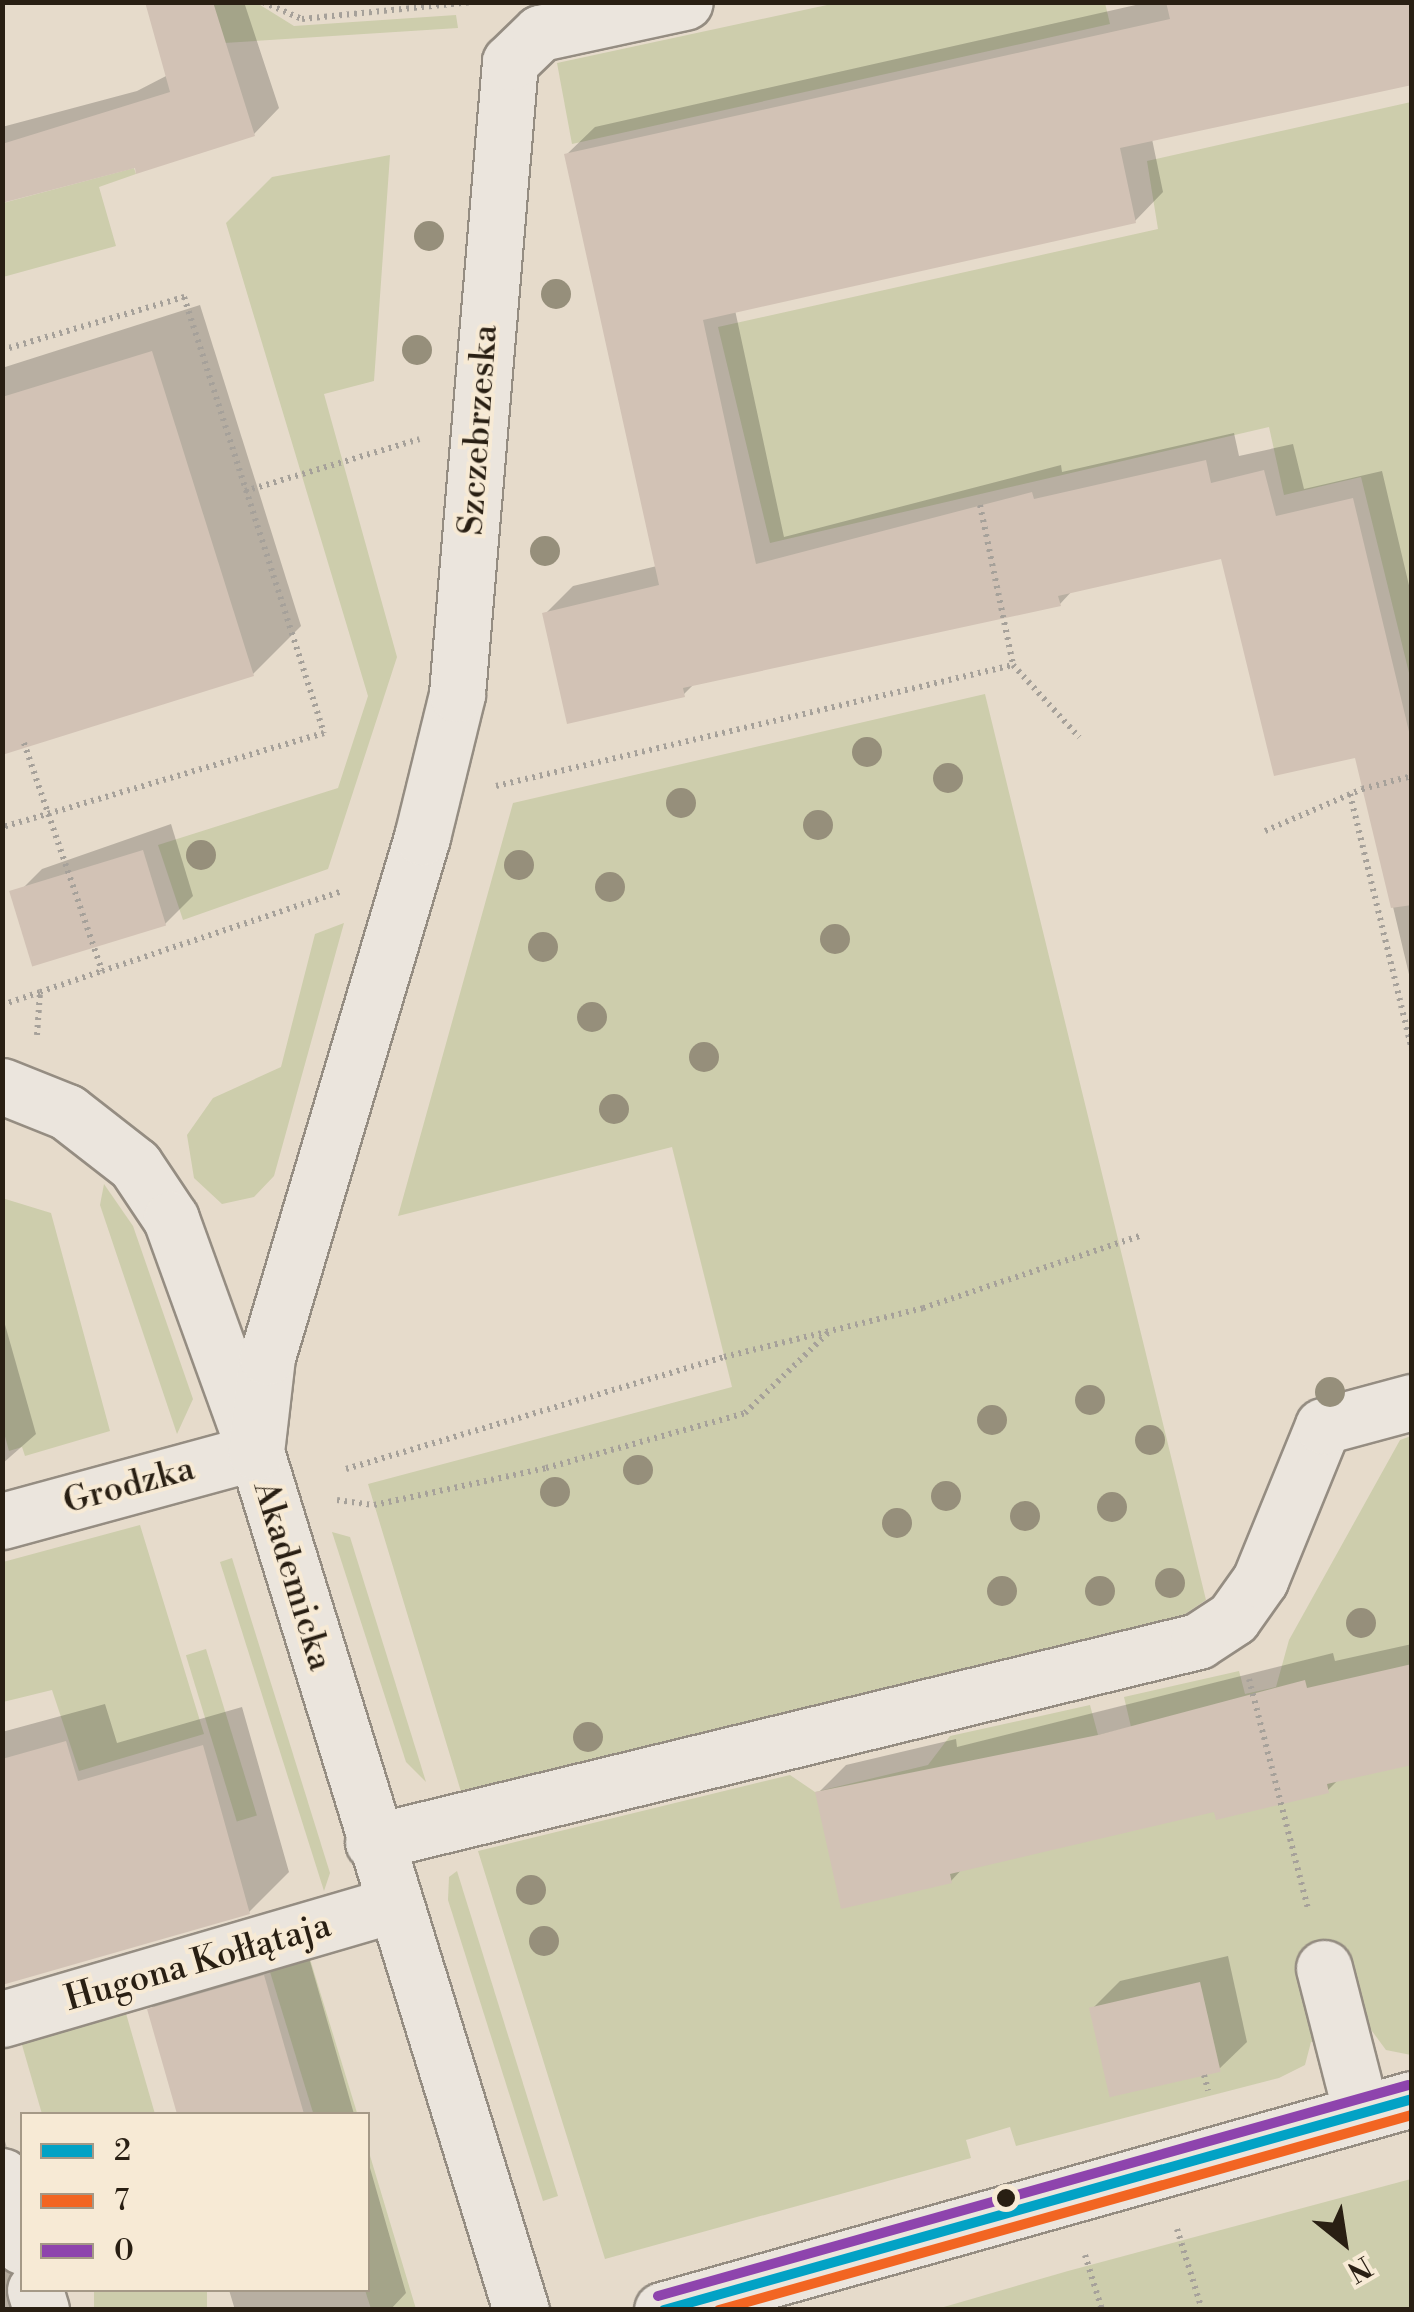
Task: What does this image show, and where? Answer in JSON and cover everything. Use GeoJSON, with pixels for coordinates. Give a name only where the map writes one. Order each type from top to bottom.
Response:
{"type":"FeatureCollection","features":[{"type":"Feature","properties":{"kind":"street","name":"Szczebrzeska"},"geometry":{"type":"LineString","coordinates":[[422,837],[466,634],[504,83],[520,46],[540,32],[686,2]]}},
{"type":"Feature","properties":{"kind":"street","name":"Akademicka"},"geometry":{"type":"LineString","coordinates":[[422,837],[277,1320],[256,1452],[392,1905],[521,2310]]}},
{"type":"Feature","properties":{"kind":"street"},"geometry":{"type":"LineString","coordinates":[[2,1086],[66,1112],[135,1165],[170,1219],[256,1452]]}},
{"type":"Feature","properties":{"kind":"street"},"geometry":{"type":"LineString","coordinates":[[373,1842],[1198,1642],[1233,1618],[1260,1580],[1323,1426],[1412,1402]]}},
{"type":"Feature","properties":{"kind":"street","name":"Grodzka"},"geometry":{"type":"LineString","coordinates":[[2,1521],[256,1452]]}},
{"type":"Feature","properties":{"kind":"street","name":"Hugona Kołłątaja"},"geometry":{"type":"LineString","coordinates":[[2,2019],[392,1905]]}},
{"type":"Feature","properties":{"kind":"street"},"geometry":{"type":"LineString","coordinates":[[662,2310],[1386,2105],[1324,1968]]}},
{"type":"Feature","properties":{"kind":"street"},"geometry":{"type":"LineString","coordinates":[[2,2176],[20,2239]]}},
{"type":"Feature","properties":{"kind":"path"},"geometry":{"type":"LineString","coordinates":[[263,2],[302,19],[472,2]]}},
{"type":"Feature","properties":{"kind":"path"},"geometry":{"type":"LineString","coordinates":[[2,350],[184,297],[324,733],[2,827]]}},
{"type":"Feature","properties":{"kind":"path"},"geometry":{"type":"LineString","coordinates":[[245,492],[430,436]]}},
{"type":"Feature","properties":{"kind":"path"},"geometry":{"type":"LineString","coordinates":[[980,505],[1013,665],[1079,737]]}},
{"type":"Feature","properties":{"kind":"path"},"geometry":{"type":"LineString","coordinates":[[490,787],[1013,665]]}},
{"type":"Feature","properties":{"kind":"path"},"geometry":{"type":"LineString","coordinates":[[24,743],[102,970],[346,890]]}},
{"type":"Feature","properties":{"kind":"path"},"geometry":{"type":"LineString","coordinates":[[1265,831],[1350,794],[1412,776]]}},
{"type":"Feature","properties":{"kind":"path"},"geometry":{"type":"LineString","coordinates":[[1350,794],[1412,1051]]}},
{"type":"Feature","properties":{"kind":"path"},"geometry":{"type":"LineString","coordinates":[[2,1005],[40,992]]}},
{"type":"Feature","properties":{"kind":"path"},"geometry":{"type":"LineString","coordinates":[[346,1469],[831,1330],[923,1308],[1142,1235]]}},
{"type":"Feature","properties":{"kind":"path"},"geometry":{"type":"LineString","coordinates":[[354,1500],[374,1505],[546,1468],[745,1413],[831,1330]]}},
{"type":"Feature","properties":{"kind":"path"},"geometry":{"type":"LineString","coordinates":[[1254,1692],[1324,1968]]}},
{"type":"Feature","properties":{"kind":"path"},"geometry":{"type":"LineString","coordinates":[[1175,2224],[1202,2310]]}},
{"type":"Feature","properties":{"kind":"path"},"geometry":{"type":"LineString","coordinates":[[1083,2248],[1102,2310]]}},
{"type":"Feature","properties":{"kind":"green space"},"geometry":{"type":"Polygon","coordinates":[[[841,2],[1105,3],[1110,24],[572,144],[557,63],[841,2]]]}},
{"type":"Feature","properties":{"kind":"green space"},"geometry":{"type":"Polygon","coordinates":[[[213,3],[257,3],[294,26],[456,15],[458,28],[224,43],[213,3]]]}},
{"type":"Feature","properties":{"kind":"green space"},"geometry":{"type":"Polygon","coordinates":[[[1411,102],[1411,681],[1361,477],[1284,495],[1269,427],[770,543],[718,327],[1158,229],[1147,161],[1411,102]]]}},
{"type":"Feature","properties":{"kind":"green space"},"geometry":{"type":"Polygon","coordinates":[[[390,155],[374,381],[324,394],[397,657],[328,869],[183,920],[158,845],[338,788],[368,696],[226,223],[272,177],[390,155]]]}},
{"type":"Feature","properties":{"kind":"green space"},"geometry":{"type":"Polygon","coordinates":[[[134,168],[136,174],[99,187],[116,246],[3,277],[3,203],[134,168]]]}},
{"type":"Feature","properties":{"kind":"green space"},"geometry":{"type":"Polygon","coordinates":[[[985,694],[1206,1600],[1161,1630],[462,1795],[368,1484],[732,1387],[672,1147],[398,1216],[513,803],[985,694]]]}},
{"type":"Feature","properties":{"kind":"green space"},"geometry":{"type":"Polygon","coordinates":[[[344,923],[274,1176],[254,1197],[222,1204],[194,1178],[187,1135],[213,1098],[281,1067],[315,934],[344,923]]]}},
{"type":"Feature","properties":{"kind":"green space"},"geometry":{"type":"Polygon","coordinates":[[[104,1184],[133,1226],[193,1399],[177,1434],[100,1205],[104,1184]]]}},
{"type":"Feature","properties":{"kind":"green space"},"geometry":{"type":"Polygon","coordinates":[[[2,1198],[51,1213],[110,1431],[25,1456],[22,1447],[9,1451],[3,1429],[2,1198]]]}},
{"type":"Feature","properties":{"kind":"green space"},"geometry":{"type":"Polygon","coordinates":[[[1411,1436],[1411,2055],[1386,2050],[1369,2027],[1311,2042],[1305,2065],[1279,2078],[1016,2146],[1010,2127],[966,2140],[971,2158],[605,2259],[478,1851],[790,1775],[815,1792],[928,1765],[950,1736],[1090,1705],[1098,1735],[1131,1727],[1124,1697],[1239,1671],[1245,1694],[1276,1687],[1289,1640],[1400,1440],[1411,1436]]]}},
{"type":"Feature","properties":{"kind":"green space"},"geometry":{"type":"Polygon","coordinates":[[[140,1525],[204,1734],[79,1771],[52,1690],[3,1702],[3,1562],[140,1525]]]}},
{"type":"Feature","properties":{"kind":"green space"},"geometry":{"type":"Polygon","coordinates":[[[332,1532],[350,1537],[426,1782],[406,1762],[332,1532]]]}},
{"type":"Feature","properties":{"kind":"green space"},"geometry":{"type":"Polygon","coordinates":[[[232,1558],[330,1873],[324,1891],[220,1562],[232,1558]]]}},
{"type":"Feature","properties":{"kind":"green space"},"geometry":{"type":"Polygon","coordinates":[[[206,1649],[257,1815],[237,1822],[186,1655],[206,1649]]]}},
{"type":"Feature","properties":{"kind":"green space"},"geometry":{"type":"Polygon","coordinates":[[[457,1871],[558,2196],[543,2201],[448,1900],[449,1877],[457,1871]]]}},
{"type":"Feature","properties":{"kind":"green space"},"geometry":{"type":"Polygon","coordinates":[[[310,1959],[357,2112],[313,2112],[270,1971],[310,1959]]]}},
{"type":"Feature","properties":{"kind":"green space"},"geometry":{"type":"Polygon","coordinates":[[[125,2010],[154,2112],[41,2112],[20,2038],[125,2010]]]}},
{"type":"Feature","properties":{"kind":"green space"},"geometry":{"type":"Polygon","coordinates":[[[370,2156],[416,2309],[371,2309],[366,2292],[370,2292],[370,2156]]]}},
{"type":"Feature","properties":{"kind":"green space"},"geometry":{"type":"Polygon","coordinates":[[[1411,2179],[1411,2309],[937,2309],[1068,2271],[1411,2179]]]}},
{"type":"Feature","properties":{"kind":"green space"},"geometry":{"type":"Polygon","coordinates":[[[94,2292],[207,2292],[207,2310],[94,2310],[94,2292]]]}},
{"type":"Feature","properties":{"kind":"building"},"geometry":{"type":"Polygon","coordinates":[[[145,2],[213,2],[255,136],[136,174],[135,168],[2,203],[2,144],[170,92],[145,2]]]}},
{"type":"Feature","properties":{"kind":"building"},"geometry":{"type":"Polygon","coordinates":[[[1166,2],[1412,2],[1412,85],[1120,148],[1136,223],[703,320],[756,564],[1032,492],[1034,499],[1206,460],[1211,483],[1264,470],[1276,516],[1353,498],[1412,744],[1412,905],[1391,908],[1355,758],[1274,776],[1221,559],[1058,596],[1061,606],[683,688],[685,697],[567,724],[542,613],[659,585],[564,154],[1170,19],[1166,2]]]}},
{"type":"Feature","properties":{"kind":"building"},"geometry":{"type":"Polygon","coordinates":[[[152,351],[254,676],[2,755],[2,397],[152,351]]]}},
{"type":"Feature","properties":{"kind":"building"},"geometry":{"type":"Polygon","coordinates":[[[143,850],[166,926],[32,966],[9,891],[143,850]]]}},
{"type":"Feature","properties":{"kind":"building"},"geometry":{"type":"Polygon","coordinates":[[[1412,1664],[1412,1765],[1327,1784],[1329,1793],[1216,1820],[1214,1812],[950,1874],[952,1883],[841,1909],[815,1792],[1098,1735],[1305,1680],[1307,1688],[1412,1664]]]}},
{"type":"Feature","properties":{"kind":"building"},"geometry":{"type":"Polygon","coordinates":[[[66,1741],[78,1781],[203,1745],[250,1914],[2,1985],[2,1759],[66,1741]]]}},
{"type":"Feature","properties":{"kind":"building"},"geometry":{"type":"Polygon","coordinates":[[[264,1975],[303,2112],[176,2112],[147,2009],[264,1975]]]}},
{"type":"Feature","properties":{"kind":"building"},"geometry":{"type":"Polygon","coordinates":[[[1200,1982],[1221,2072],[1110,2097],[1089,2008],[1200,1982]]]}},
{"type":"Feature","properties":{"kind":"transit line","name":"0"},"geometry":{"type":"LineString","coordinates":[[658,2296],[1408,2085]]}},
{"type":"Feature","properties":{"kind":"transit line","name":"2"},"geometry":{"type":"LineString","coordinates":[[664,2310],[1412,2099]]}},
{"type":"Feature","properties":{"kind":"transit line","name":"7"},"geometry":{"type":"LineString","coordinates":[[719,2310],[1412,2115]]}}]}
